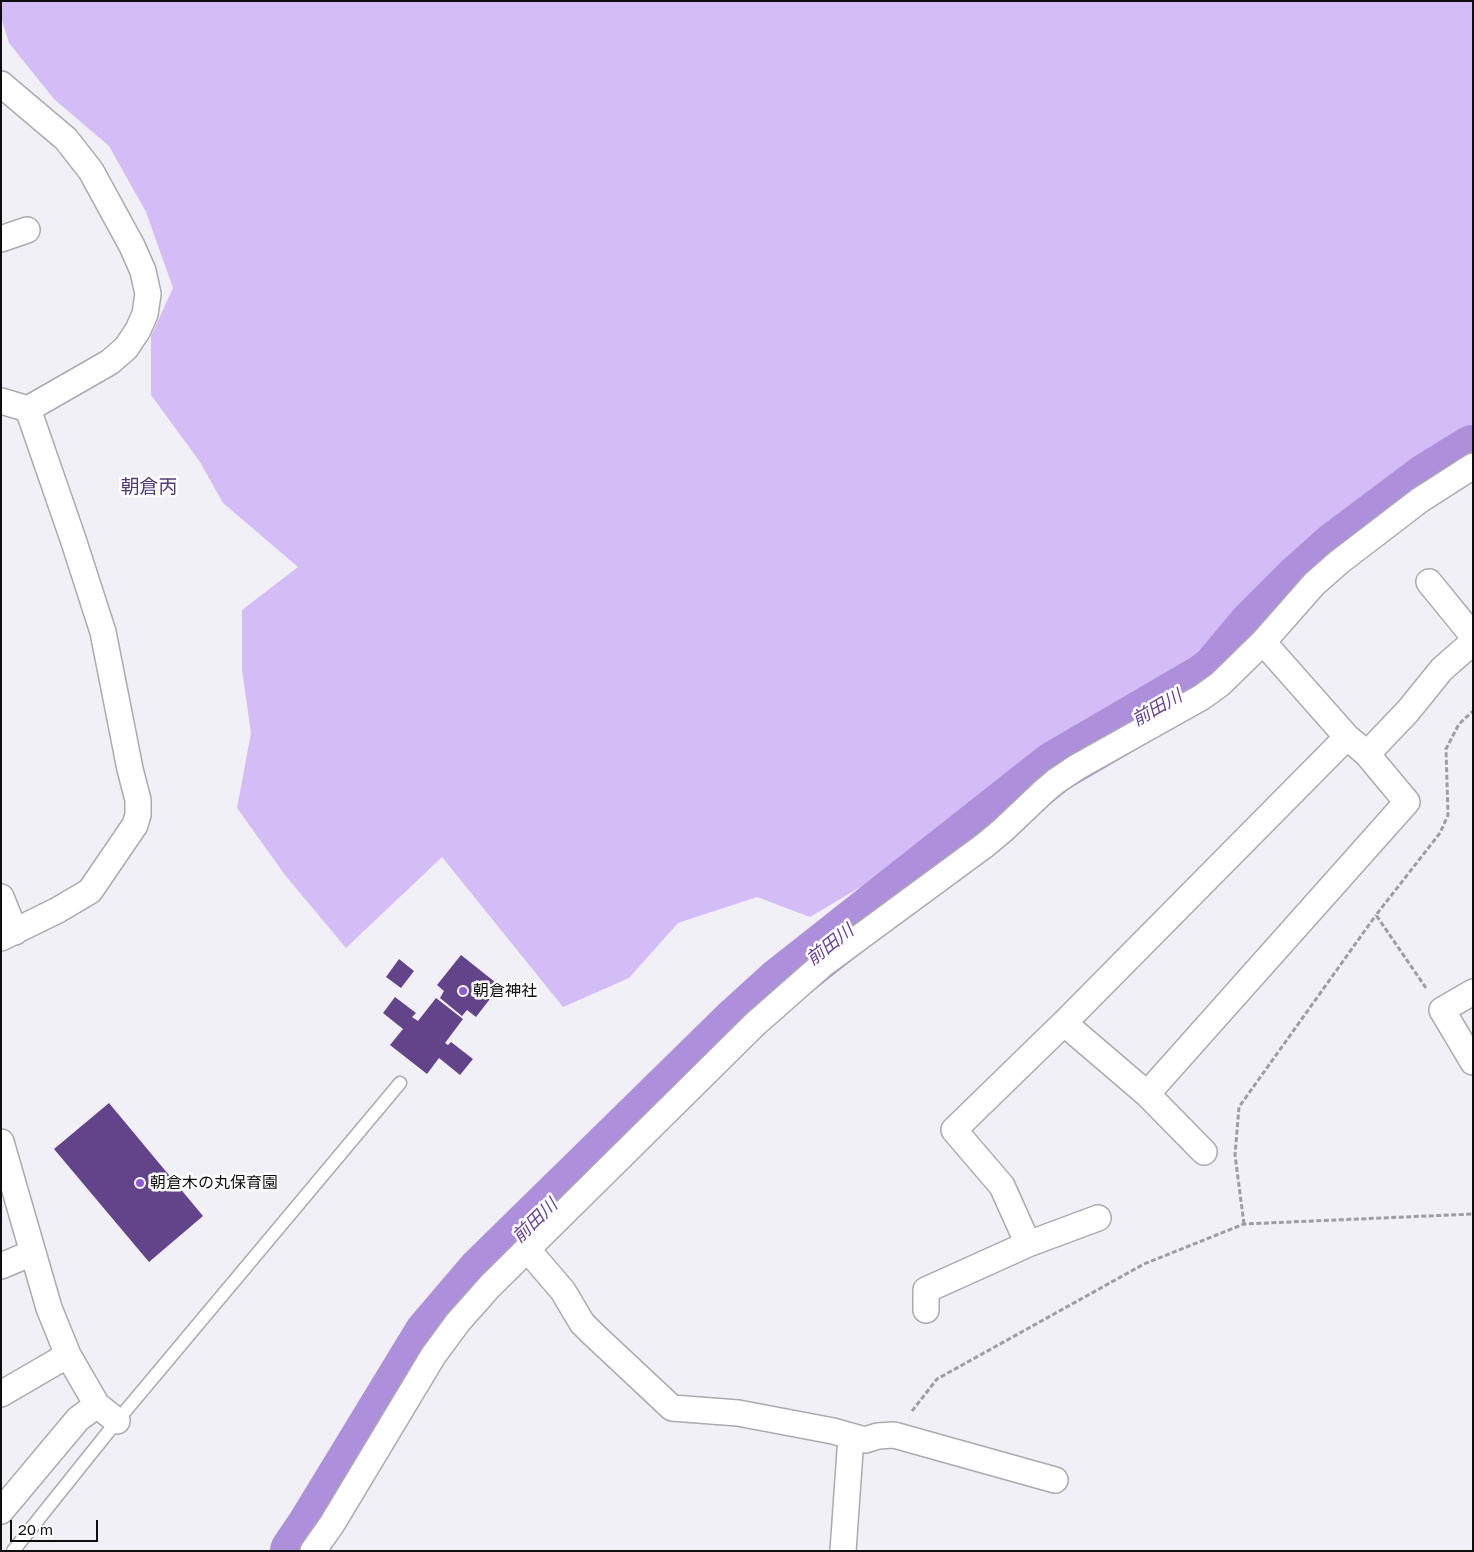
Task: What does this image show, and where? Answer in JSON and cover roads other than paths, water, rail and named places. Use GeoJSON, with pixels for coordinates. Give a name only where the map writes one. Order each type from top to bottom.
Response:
{"type":"FeatureCollection","features":[{"type":"Feature","properties":{"kind":"street"},"geometry":{"type":"LineString","coordinates":[[1,84],[66,139],[91,171],[132,246],[143,271],[148,294],[145,314],[141,322],[126,348],[110,362],[28,409],[1,401]]}},
{"type":"Feature","properties":{"kind":"street"},"geometry":{"type":"LineString","coordinates":[[1,239],[27,230]]}},
{"type":"Feature","properties":{"kind":"street"},"geometry":{"type":"LineString","coordinates":[[1,897],[8,935],[58,910],[90,890],[134,825],[138,815],[138,800],[130,769],[103,632],[28,409]]}},
{"type":"Feature","properties":{"kind":"street"},"geometry":{"type":"LineString","coordinates":[[313,1551],[337,1516],[433,1356],[458,1322],[490,1286],[755,1024],[822,965],[985,845],[1056,782],[1077,767],[1202,697],[1220,684],[1263,642],[1314,584],[1339,562],[1420,500],[1473,466]]}},
{"type":"Feature","properties":{"kind":"street"},"geometry":{"type":"LineString","coordinates":[[1429,582],[1473,636]]}},
{"type":"Feature","properties":{"kind":"street"},"geometry":{"type":"LineString","coordinates":[[1147,1094],[1407,802],[1367,754],[1346,736],[1263,642]]}},
{"type":"Feature","properties":{"kind":"street"},"geometry":{"type":"LineString","coordinates":[[1367,754],[1408,711],[1442,669],[1473,642]]}},
{"type":"Feature","properties":{"kind":"street"},"geometry":{"type":"LineString","coordinates":[[1028,1244],[1002,1186],[954,1130],[1064,1023],[1346,736]]}},
{"type":"Feature","properties":{"kind":"street"},"geometry":{"type":"LineString","coordinates":[[1473,992],[1442,1010],[1473,1062]]}},
{"type":"Feature","properties":{"kind":"street"},"geometry":{"type":"LineString","coordinates":[[1064,1023],[1147,1094],[1204,1152]]}},
{"type":"Feature","properties":{"kind":"street"},"geometry":{"type":"LineString","coordinates":[[1,1142],[49,1308],[68,1355],[97,1406],[117,1421]]}},
{"type":"Feature","properties":{"kind":"street"},"geometry":{"type":"LineString","coordinates":[[926,1310],[926,1290],[1028,1244],[1098,1218]]}},
{"type":"Feature","properties":{"kind":"street"},"geometry":{"type":"LineString","coordinates":[[527,1249],[563,1291],[582,1323],[672,1408],[738,1413],[833,1431],[858,1438],[894,1435],[1055,1480]]}},
{"type":"Feature","properties":{"kind":"street"},"geometry":{"type":"LineString","coordinates":[[1,1266],[32,1253]]}},
{"type":"Feature","properties":{"kind":"street"},"geometry":{"type":"LineString","coordinates":[[1,1394],[68,1355]]}},
{"type":"Feature","properties":{"kind":"street"},"geometry":{"type":"LineString","coordinates":[[1,1511],[78,1419],[97,1406]]}},
{"type":"Feature","properties":{"kind":"street"},"geometry":{"type":"LineString","coordinates":[[843,1551],[858,1438]]}},
{"type":"Feature","properties":{"kind":"street"},"geometry":{"type":"LineString","coordinates":[[857,1551],[858,1438]]}},
{"type":"Feature","properties":{"kind":"lane"},"geometry":{"type":"LineString","coordinates":[[13,1551],[117,1421],[400,1082]]}},
{"type":"Feature","properties":{"kind":"waterway","name":"前田川"},"geometry":{"type":"LineString","coordinates":[[296,1551],[430,1334],[482,1273],[736,1024],[780,984],[1055,767],[1204,680],[1217,670],[1253,627],[1300,580],[1338,546],[1426,480],[1473,451]]}},
{"type":"Feature","properties":{"kind":"place","name":"朝倉神社"},"geometry":{"type":"Point","coordinates":[463,991]}},
{"type":"Feature","properties":{"kind":"place","name":"朝倉木の丸保育園"},"geometry":{"type":"Point","coordinates":[140,1183]}},
{"type":"Feature","properties":{"kind":"district","name":"朝倉丙"},"geometry":{"type":"Point","coordinates":[149,487]}}]}
